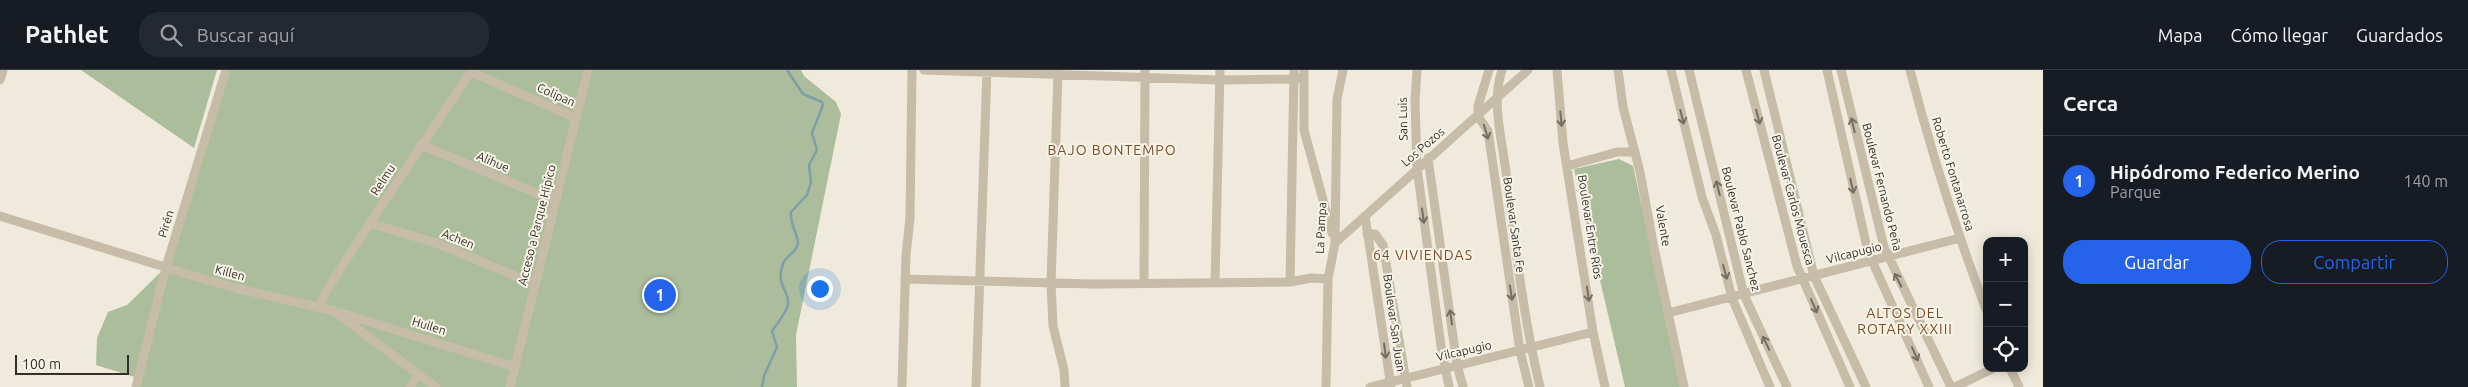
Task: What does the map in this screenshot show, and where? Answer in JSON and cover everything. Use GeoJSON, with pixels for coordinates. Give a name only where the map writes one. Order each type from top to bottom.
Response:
{"type":"FeatureCollection","features":[{"type":"Feature","properties":{"kind":"street"},"geometry":{"type":"LineString","coordinates":[[0,80],[3,70]]}},
{"type":"Feature","properties":{"kind":"street","name":"Pirén"},"geometry":{"type":"LineString","coordinates":[[136,387],[166,267],[226,70]]}},
{"type":"Feature","properties":{"kind":"street","name":"Acceso a Parque Hípico"},"geometry":{"type":"LineString","coordinates":[[510,387],[588,70]]}},
{"type":"Feature","properties":{"kind":"street"},"geometry":{"type":"LineString","coordinates":[[902,387],[905,279],[910,218],[912,70]]}},
{"type":"Feature","properties":{"kind":"street"},"geometry":{"type":"LineString","coordinates":[[924,70],[1058,74],[1299,74]]}},
{"type":"Feature","properties":{"kind":"street","name":"La Pampa"},"geometry":{"type":"LineString","coordinates":[[1326,387],[1328,279],[1335,243],[1337,99],[1343,70]]}},
{"type":"Feature","properties":{"kind":"street","name":"San Luis"},"geometry":{"type":"LineString","coordinates":[[1418,70],[1415,101],[1416,168],[1444,369],[1449,387]]}},
{"type":"Feature","properties":{"kind":"street"},"geometry":{"type":"LineString","coordinates":[[1478,116],[1481,94],[1489,70]]}},
{"type":"Feature","properties":{"kind":"street","name":"Boulevar Santa Fe"},"geometry":{"type":"LineString","coordinates":[[1502,70],[1496,100],[1516,256],[1531,348],[1540,387]]}},
{"type":"Feature","properties":{"kind":"street","name":"Los Pozos"},"geometry":{"type":"LineString","coordinates":[[1335,243],[1416,168],[1478,116],[1528,70]]}},
{"type":"Feature","properties":{"kind":"street","name":"Boulevar Entre Ríos"},"geometry":{"type":"LineString","coordinates":[[1556,70],[1568,166],[1593,332],[1604,387]]}},
{"type":"Feature","properties":{"kind":"street","name":"Valente"},"geometry":{"type":"LineString","coordinates":[[1618,70],[1623,107],[1635,152],[1684,387]]}},
{"type":"Feature","properties":{"kind":"street","name":"Boulevar Pablo Sanchez"},"geometry":{"type":"LineString","coordinates":[[1671,70],[1702,197],[1716,235],[1732,298],[1770,387]]}},
{"type":"Feature","properties":{"kind":"street","name":"Boulevar Pablo Sanchez"},"geometry":{"type":"LineString","coordinates":[[1689,70],[1744,295],[1787,387]]}},
{"type":"Feature","properties":{"kind":"street","name":"Boulevar Carlos Mouesca"},"geometry":{"type":"LineString","coordinates":[[1746,70],[1802,279],[1850,387]]}},
{"type":"Feature","properties":{"kind":"street","name":"Boulevar Carlos Mouesca"},"geometry":{"type":"LineString","coordinates":[[1764,70],[1814,276],[1866,387]]}},
{"type":"Feature","properties":{"kind":"street"},"geometry":{"type":"LineString","coordinates":[[1827,70],[1865,243],[1871,261],[1930,387]]}},
{"type":"Feature","properties":{"kind":"street","name":"Boulevar Fernando Peña"},"geometry":{"type":"LineString","coordinates":[[1841,70],[1887,257],[1951,387]]}},
{"type":"Feature","properties":{"kind":"street","name":"Roberto Fontanarrosa"},"geometry":{"type":"LineString","coordinates":[[1910,70],[1926,132],[1960,238],[1983,301]]}},
{"type":"Feature","properties":{"kind":"street","name":"Colipan"},"geometry":{"type":"LineString","coordinates":[[471,71],[576,118]]}},
{"type":"Feature","properties":{"kind":"street","name":"Relmu"},"geometry":{"type":"LineString","coordinates":[[320,306],[325,294],[471,71]]}},
{"type":"Feature","properties":{"kind":"street"},"geometry":{"type":"LineString","coordinates":[[976,387],[987,71]]}},
{"type":"Feature","properties":{"kind":"street"},"geometry":{"type":"LineString","coordinates":[[1058,74],[1051,283],[1053,326],[1064,370],[1065,387]]}},
{"type":"Feature","properties":{"kind":"street"},"geometry":{"type":"LineString","coordinates":[[1144,283],[1145,74]]}},
{"type":"Feature","properties":{"kind":"street"},"geometry":{"type":"LineString","coordinates":[[1299,74],[1304,130],[1335,243]]}},
{"type":"Feature","properties":{"kind":"street"},"geometry":{"type":"LineString","coordinates":[[1290,282],[1299,74]]}},
{"type":"Feature","properties":{"kind":"street"},"geometry":{"type":"LineString","coordinates":[[1215,283],[1220,75]]}},
{"type":"Feature","properties":{"kind":"street","name":"Boulevar Santa Fe"},"geometry":{"type":"LineString","coordinates":[[1478,116],[1488,131],[1520,351],[1528,387]]}},
{"type":"Feature","properties":{"kind":"street","name":"Alihue"},"geometry":{"type":"LineString","coordinates":[[421,145],[556,201]]}},
{"type":"Feature","properties":{"kind":"street"},"geometry":{"type":"LineString","coordinates":[[1568,166],[1617,152],[1635,152]]}},
{"type":"Feature","properties":{"kind":"street"},"geometry":{"type":"LineString","coordinates":[[1428,158],[1457,365],[1463,387]]}},
{"type":"Feature","properties":{"kind":"street","name":"Killen"},"geometry":{"type":"LineString","coordinates":[[0,216],[239,289],[301,304],[320,306],[334,311],[436,387]]}},
{"type":"Feature","properties":{"kind":"street","name":"Boulevar San Juan"},"geometry":{"type":"LineString","coordinates":[[1365,216],[1390,384]]}},
{"type":"Feature","properties":{"kind":"street","name":"Achen"},"geometry":{"type":"LineString","coordinates":[[370,224],[422,238],[535,284]]}},
{"type":"Feature","properties":{"kind":"street","name":"Boulevar San Juan"},"geometry":{"type":"LineString","coordinates":[[1368,234],[1375,234],[1383,245],[1407,387]]}},
{"type":"Feature","properties":{"kind":"street","name":"Vilcapugio"},"geometry":{"type":"LineString","coordinates":[[1668,313],[1960,238]]}},
{"type":"Feature","properties":{"kind":"street"},"geometry":{"type":"LineString","coordinates":[[905,279],[1051,283],[1290,282],[1312,278],[1328,279]]}},
{"type":"Feature","properties":{"kind":"street","name":"Huilen"},"geometry":{"type":"LineString","coordinates":[[334,311],[515,367]]}},
{"type":"Feature","properties":{"kind":"street","name":"Vilcapugio"},"geometry":{"type":"LineString","coordinates":[[1370,387],[1390,384],[1404,377],[1520,351],[1593,332]]}},
{"type":"Feature","properties":{"kind":"street"},"geometry":{"type":"LineString","coordinates":[[1955,387],[1986,372]]}},
{"type":"Feature","properties":{"kind":"street"},"geometry":{"type":"LineString","coordinates":[[2012,372],[2019,387]]}},
{"type":"Feature","properties":{"kind":"street"},"geometry":{"type":"LineString","coordinates":[[410,387],[418,375]]}},
{"type":"Feature","properties":{"kind":"green space"},"geometry":{"type":"Polygon","coordinates":[[[81,70],[217,70],[194,148],[81,70]]]}},
{"type":"Feature","properties":{"kind":"green space"},"geometry":{"type":"Polygon","coordinates":[[[226,70],[801,70],[804,76],[836,102],[841,114],[796,335],[797,387],[136,387],[138,378],[96,365],[97,338],[108,312],[127,305],[166,267],[226,70]]]}},
{"type":"Feature","properties":{"kind":"green space"},"geometry":{"type":"Polygon","coordinates":[[[1619,159],[1633,166],[1681,387],[1625,387],[1574,169],[1619,159]]]}},
{"type":"Feature","properties":{"kind":"waterway"},"geometry":{"type":"LineString","coordinates":[[762,387],[764,376],[777,347],[772,331],[788,304],[781,272],[784,261],[796,249],[798,242],[791,212],[807,195],[811,182],[809,165],[817,150],[812,133],[823,105],[822,102],[803,94],[787,70]]}},
{"type":"Feature","properties":{"kind":"place","name":"Hipódromo Federico Merino"},"geometry":{"type":"Point","coordinates":[660,295]}},
{"type":"Feature","properties":{"kind":"district","name":"BAJO BONTEMPO"},"geometry":{"type":"Point","coordinates":[1112,150]}},
{"type":"Feature","properties":{"kind":"district","name":"64 VIVIENDAS"},"geometry":{"type":"Point","coordinates":[1423,255]}},
{"type":"Feature","properties":{"kind":"district","name":"ALTOS DEL ROTARY XXIII"},"geometry":{"type":"Point","coordinates":[1905,322]}}]}
